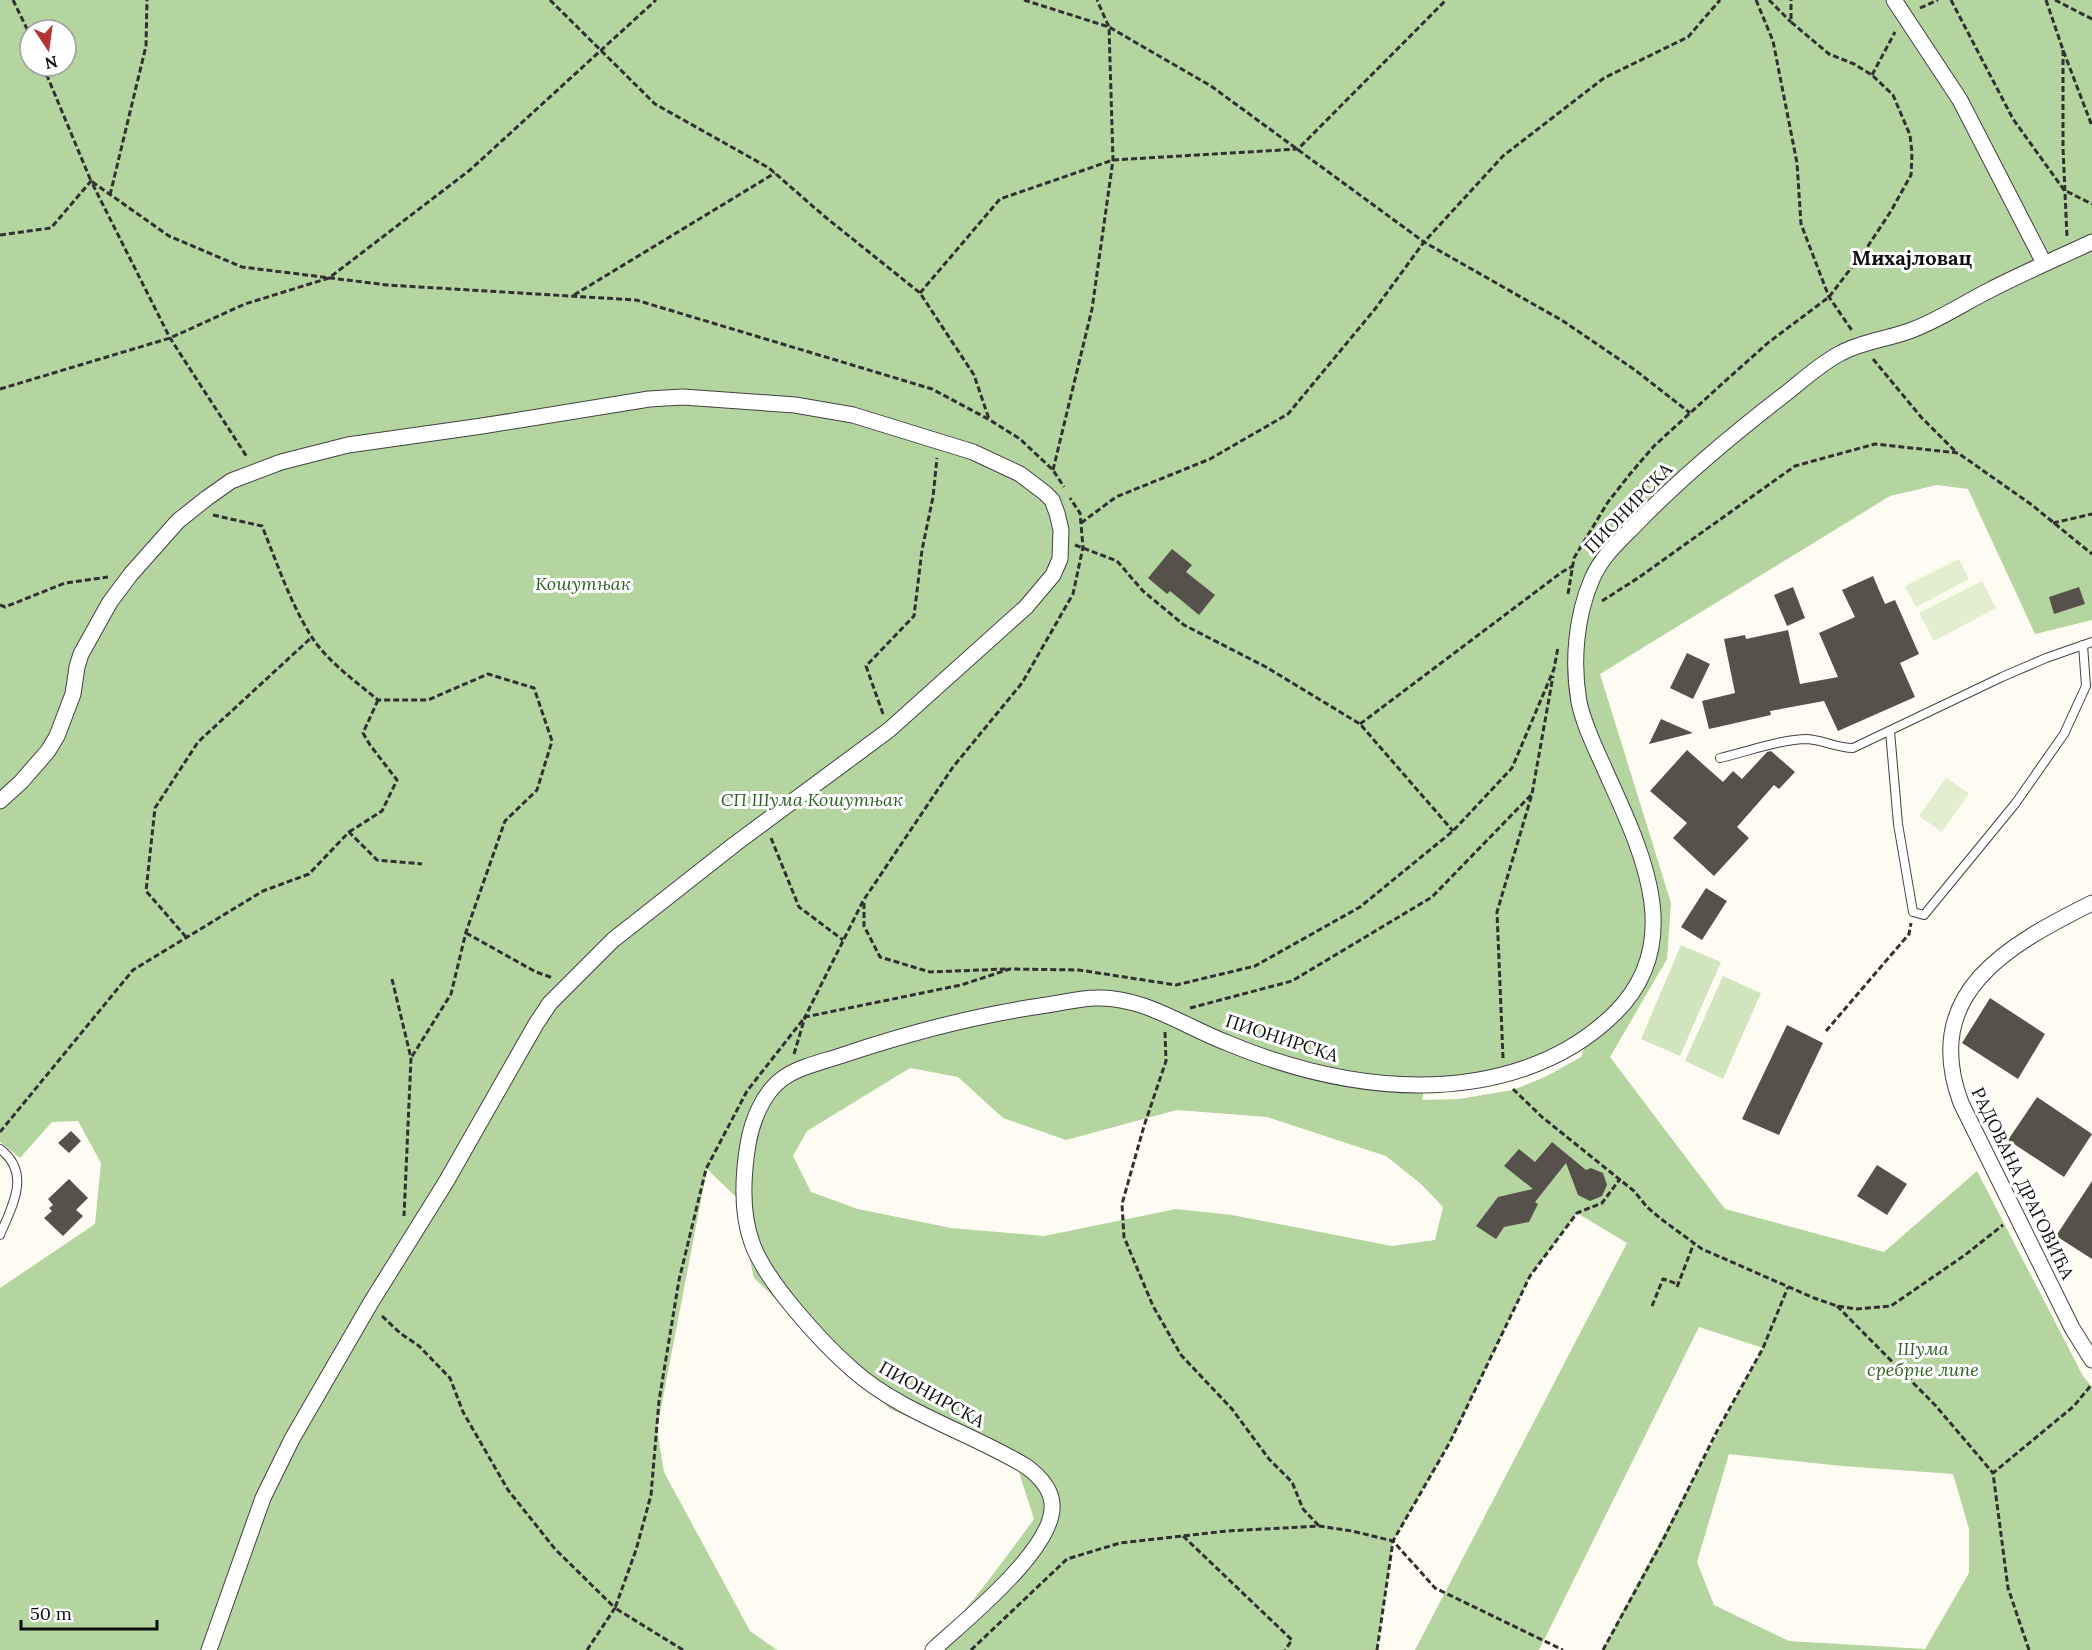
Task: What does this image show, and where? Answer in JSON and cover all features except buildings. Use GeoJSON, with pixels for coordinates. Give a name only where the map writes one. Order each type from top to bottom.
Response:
{"type":"FeatureCollection","features":[{"type":"Feature","properties":{"kind":"street"},"geometry":{"type":"LineString","coordinates":[[1894,0],[1960,100],[2044,263]]}},
{"type":"Feature","properties":{"kind":"street","name":"ПИОНИРСКА"},"geometry":{"type":"LineString","coordinates":[[933,1650],[993,1593],[1038,1545],[1046,1533],[1052,1504],[1047,1488],[1027,1467],[881,1392],[854,1371],[812,1330],[772,1279],[752,1243],[746,1218],[745,1197],[747,1150],[752,1130],[759,1111],[772,1089],[787,1075],[862,1049],[964,1019],[1096,998],[1121,1000],[1164,1014],[1223,1042],[1313,1073],[1388,1084],[1425,1085],[1476,1081],[1519,1072],[1555,1056],[1607,1022],[1624,1005],[1639,983],[1650,959],[1654,934],[1654,904],[1631,828],[1587,730],[1579,703],[1577,637],[1581,615],[1595,571],[1607,553],[1689,472],[1836,355],[1915,329],[2044,263],[2092,242]]}},
{"type":"Feature","properties":{"kind":"street"},"geometry":{"type":"LineString","coordinates":[[0,801],[21,782],[48,751],[57,736],[73,694],[77,667],[84,647],[110,602],[130,574],[178,521],[207,498],[231,481],[281,462],[348,445],[504,423],[649,399],[683,397],[795,405],[853,415],[974,452],[1036,484],[1046,493],[1054,506],[1061,530],[1060,559],[1053,575],[1026,608],[889,730],[765,822],[613,940],[550,1003],[292,1439],[263,1498],[209,1650]]}},
{"type":"Feature","properties":{"kind":"street","name":"РАДОВАНА ДРАГОВИЋА"},"geometry":{"type":"LineString","coordinates":[[2092,903],[2045,926],[2018,944],[1977,979],[1963,997],[1954,1018],[1951,1066],[1961,1103],[2072,1328],[2092,1360]]}},
{"type":"Feature","properties":{"kind":"lane"},"geometry":{"type":"LineString","coordinates":[[1720,758],[1798,740],[1816,740],[1844,748],[1853,748],[2002,677],[2092,642]]}},
{"type":"Feature","properties":{"kind":"lane"},"geometry":{"type":"LineString","coordinates":[[1890,731],[1898,824],[1913,912],[1924,915],[2015,804],[2064,734],[2086,686],[2083,645]]}},
{"type":"Feature","properties":{"kind":"lane"},"geometry":{"type":"LineString","coordinates":[[0,1149],[13,1162],[18,1189],[0,1235]]}},
{"type":"Feature","properties":{"kind":"path"},"geometry":{"type":"LineString","coordinates":[[13,0],[22,18]]}},
{"type":"Feature","properties":{"kind":"path"},"geometry":{"type":"LineString","coordinates":[[110,195],[146,46],[147,0]]}},
{"type":"Feature","properties":{"kind":"path"},"geometry":{"type":"LineString","coordinates":[[550,0],[655,104],[769,168],[824,216],[920,293],[974,375],[990,420]]}},
{"type":"Feature","properties":{"kind":"path"},"geometry":{"type":"LineString","coordinates":[[0,389],[170,338],[245,304],[329,278],[470,170],[656,0]]}},
{"type":"Feature","properties":{"kind":"path"},"geometry":{"type":"LineString","coordinates":[[1024,0],[1109,27],[1211,86],[1424,242],[1563,321],[1635,370],[1690,413]]}},
{"type":"Feature","properties":{"kind":"path"},"geometry":{"type":"LineString","coordinates":[[1053,470],[1092,309],[1113,160],[1109,27],[1097,0]]}},
{"type":"Feature","properties":{"kind":"path"},"geometry":{"type":"LineString","coordinates":[[920,293],[1000,199],[1113,160],[1298,149],[1446,0]]}},
{"type":"Feature","properties":{"kind":"path"},"geometry":{"type":"LineString","coordinates":[[1081,524],[1116,497],[1210,459],[1288,414],[1375,309],[1424,242],[1503,156],[1604,78],[1688,37],[1720,0]]}},
{"type":"Feature","properties":{"kind":"path"},"geometry":{"type":"LineString","coordinates":[[1756,0],[1773,41],[1797,163],[1801,224],[1829,297],[1861,345],[1921,417],[1958,453],[2032,505],[2092,554]]}},
{"type":"Feature","properties":{"kind":"path"},"geometry":{"type":"LineString","coordinates":[[1769,0],[1791,22]]}},
{"type":"Feature","properties":{"kind":"path"},"geometry":{"type":"LineString","coordinates":[[1872,75],[1904,15],[1938,0]]}},
{"type":"Feature","properties":{"kind":"path"},"geometry":{"type":"LineString","coordinates":[[1951,0],[2013,119],[2064,190],[2092,204]]}},
{"type":"Feature","properties":{"kind":"path"},"geometry":{"type":"LineString","coordinates":[[2046,0],[2092,126]]}},
{"type":"Feature","properties":{"kind":"path"},"geometry":{"type":"LineString","coordinates":[[2055,0],[2092,19]]}},
{"type":"Feature","properties":{"kind":"path"},"geometry":{"type":"LineString","coordinates":[[2063,50],[2064,190],[2068,253]]}},
{"type":"Feature","properties":{"kind":"path"},"geometry":{"type":"LineString","coordinates":[[48,78],[91,182],[170,338],[256,471]]}},
{"type":"Feature","properties":{"kind":"path"},"geometry":{"type":"LineString","coordinates":[[572,296],[775,173]]}},
{"type":"Feature","properties":{"kind":"path"},"geometry":{"type":"LineString","coordinates":[[91,182],[169,236],[242,267],[387,285],[636,300],[932,389],[1020,439],[1053,470],[1064,487]]}},
{"type":"Feature","properties":{"kind":"path"},"geometry":{"type":"LineString","coordinates":[[0,235],[51,228],[91,182]]}},
{"type":"Feature","properties":{"kind":"path"},"geometry":{"type":"LineString","coordinates":[[889,730],[866,666],[914,616],[922,550],[933,497],[939,441]]}},
{"type":"Feature","properties":{"kind":"path"},"geometry":{"type":"LineString","coordinates":[[1581,615],[1638,578],[1796,466],[1875,444],[1958,453]]}},
{"type":"Feature","properties":{"kind":"path"},"geometry":{"type":"LineString","coordinates":[[787,1075],[805,1017],[864,901],[953,767],[1022,683],[1073,594],[1083,547],[1080,513],[1070,496]]}},
{"type":"Feature","properties":{"kind":"path"},"geometry":{"type":"LineString","coordinates":[[211,514],[262,526],[287,588],[312,637],[334,662],[378,700],[428,700],[488,674],[534,688],[552,741],[537,790],[505,821],[466,932],[452,994],[411,1058]]}},
{"type":"Feature","properties":{"kind":"path"},"geometry":{"type":"LineString","coordinates":[[2053,523],[2092,514]]}},
{"type":"Feature","properties":{"kind":"path"},"geometry":{"type":"LineString","coordinates":[[1083,547],[1117,561],[1143,591],[1184,625],[1266,667],[1360,724],[1453,831]]}},
{"type":"Feature","properties":{"kind":"path"},"geometry":{"type":"LineString","coordinates":[[1360,724],[1573,566]]}},
{"type":"Feature","properties":{"kind":"path"},"geometry":{"type":"LineString","coordinates":[[0,605],[5,607],[65,583],[130,574]]}},
{"type":"Feature","properties":{"kind":"path"},"geometry":{"type":"LineString","coordinates":[[186,937],[146,891],[155,808],[198,742],[312,637]]}},
{"type":"Feature","properties":{"kind":"path"},"geometry":{"type":"LineString","coordinates":[[1554,669],[1532,794],[1497,912],[1504,1076],[1513,1090],[1542,1117],[1634,1191],[1661,1219],[1702,1249],[1837,1306],[1857,1309],[1890,1306],[1965,1255],[2016,1215]]}},
{"type":"Feature","properties":{"kind":"path"},"geometry":{"type":"LineString","coordinates":[[0,1132],[133,970],[263,891],[309,874],[349,832],[382,811],[397,780],[363,733],[378,700]]}},
{"type":"Feature","properties":{"kind":"path"},"geometry":{"type":"LineString","coordinates":[[1319,1526],[1303,1509],[1292,1482],[1269,1459],[1232,1409],[1181,1355],[1153,1305],[1124,1237],[1122,1204],[1144,1126],[1166,1061],[1164,1014],[1292,981],[1432,897],[1532,794]]}},
{"type":"Feature","properties":{"kind":"path"},"geometry":{"type":"LineString","coordinates":[[765,822],[799,907],[843,940]]}},
{"type":"Feature","properties":{"kind":"path"},"geometry":{"type":"LineString","coordinates":[[349,832],[377,860],[422,864]]}},
{"type":"Feature","properties":{"kind":"path"},"geometry":{"type":"LineString","coordinates":[[864,901],[864,926],[880,957],[930,972],[1010,969],[1079,970],[1115,976],[1124,982]]}},
{"type":"Feature","properties":{"kind":"path"},"geometry":{"type":"LineString","coordinates":[[1826,1031],[1909,934],[1913,912]]}},
{"type":"Feature","properties":{"kind":"path"},"geometry":{"type":"LineString","coordinates":[[466,932],[536,972],[569,983]]}},
{"type":"Feature","properties":{"kind":"path"},"geometry":{"type":"LineString","coordinates":[[587,1650],[615,1608],[636,1550],[651,1495],[659,1401],[679,1280],[706,1169],[747,1091],[805,1017],[961,985],[1010,969]]}},
{"type":"Feature","properties":{"kind":"path"},"geometry":{"type":"LineString","coordinates":[[392,979],[411,1058],[404,1216]]}},
{"type":"Feature","properties":{"kind":"path"},"geometry":{"type":"LineString","coordinates":[[1377,1650],[1393,1541],[1450,1442],[1530,1276],[1577,1213],[1602,1203],[1620,1179]]}},
{"type":"Feature","properties":{"kind":"path"},"geometry":{"type":"LineString","coordinates":[[1652,1306],[1663,1279],[1678,1286],[1694,1243]]}},
{"type":"Feature","properties":{"kind":"path"},"geometry":{"type":"LineString","coordinates":[[1603,1650],[1763,1348],[1788,1287]]}},
{"type":"Feature","properties":{"kind":"path"},"geometry":{"type":"LineString","coordinates":[[370,1304],[450,1378],[463,1412],[508,1490],[555,1549],[615,1608],[683,1650]]}},
{"type":"Feature","properties":{"kind":"path"},"geometry":{"type":"LineString","coordinates":[[1837,1306],[1935,1405],[1994,1473],[2008,1588],[2029,1650]]}},
{"type":"Feature","properties":{"kind":"path"},"geometry":{"type":"LineString","coordinates":[[1994,1473],[2074,1406],[2092,1384]]}},
{"type":"Feature","properties":{"kind":"path"},"geometry":{"type":"LineString","coordinates":[[971,1650],[1067,1559],[1120,1543],[1227,1531],[1319,1526],[1393,1541],[1435,1588],[1563,1650]]}},
{"type":"Feature","properties":{"kind":"path"},"geometry":{"type":"LineString","coordinates":[[1183,1536],[1292,1640],[1285,1650]]}},
{"type":"Feature","properties":{"kind":"green space","name":"Кошутњак"},"geometry":{"type":"Polygon","coordinates":[[[0,0],[2092,0],[2092,620],[2035,634],[1968,489],[1937,485],[1890,496],[1600,674],[1671,903],[1667,959],[1610,1057],[1725,1209],[1884,1252],[1977,1171],[2083,1376],[2092,1387],[2092,1650],[1602,1650],[1763,1348],[1699,1327],[1539,1650],[1415,1650],[1627,1243],[1577,1213],[1530,1276],[1450,1442],[1393,1541],[1377,1650],[925,1650],[969,1605],[1034,1519],[1015,1460],[890,1409],[754,1278],[736,1197],[707,1169],[657,1429],[664,1472],[750,1631],[777,1650],[0,1650],[0,1288],[95,1224],[101,1163],[78,1121],[52,1122],[20,1158],[0,1142],[0,0]],[[1589,1035],[1555,1056],[1425,1085],[1422,1100],[1459,1099],[1513,1090],[1545,1077],[1581,1057],[1589,1035]],[[910,1068],[807,1131],[793,1156],[811,1192],[858,1209],[951,1228],[1044,1236],[1176,1209],[1232,1215],[1392,1246],[1435,1240],[1443,1207],[1421,1184],[1386,1156],[1267,1117],[1177,1110],[1066,1140],[1003,1118],[958,1077],[910,1068]],[[1729,1454],[1697,1562],[1714,1605],[1789,1641],[1925,1649],[1969,1573],[1969,1529],[1953,1474],[1842,1466],[1729,1454]]]}},
{"type":"Feature","properties":{"kind":"green space"},"geometry":{"type":"Polygon","coordinates":[[[1959,559],[1969,579],[1916,607],[1905,586],[1959,559]]]}},
{"type":"Feature","properties":{"kind":"green space"},"geometry":{"type":"Polygon","coordinates":[[[1982,581],[1996,608],[1934,641],[1919,613],[1982,581]]]}},
{"type":"Feature","properties":{"kind":"green space"},"geometry":{"type":"Polygon","coordinates":[[[1946,778],[1969,793],[1942,832],[1919,816],[1946,778]]]}},
{"type":"Feature","properties":{"kind":"green space"},"geometry":{"type":"Polygon","coordinates":[[[1681,945],[1721,962],[1680,1056],[1641,1039],[1681,945]]]}},
{"type":"Feature","properties":{"kind":"green space"},"geometry":{"type":"Polygon","coordinates":[[[1723,976],[1761,993],[1723,1079],[1685,1061],[1723,976]]]}},
{"type":"Feature","properties":{"kind":"district","name":"Михајловац"},"geometry":{"type":"Point","coordinates":[1912,257]}},
{"type":"Feature","properties":{"kind":"park label","name":"СП Шума Кошутњак"},"geometry":{"type":"Point","coordinates":[812,799]}},
{"type":"Feature","properties":{"kind":"park label","name":"Шума сребрне липе"},"geometry":{"type":"Point","coordinates":[1923,1358]}}]}
